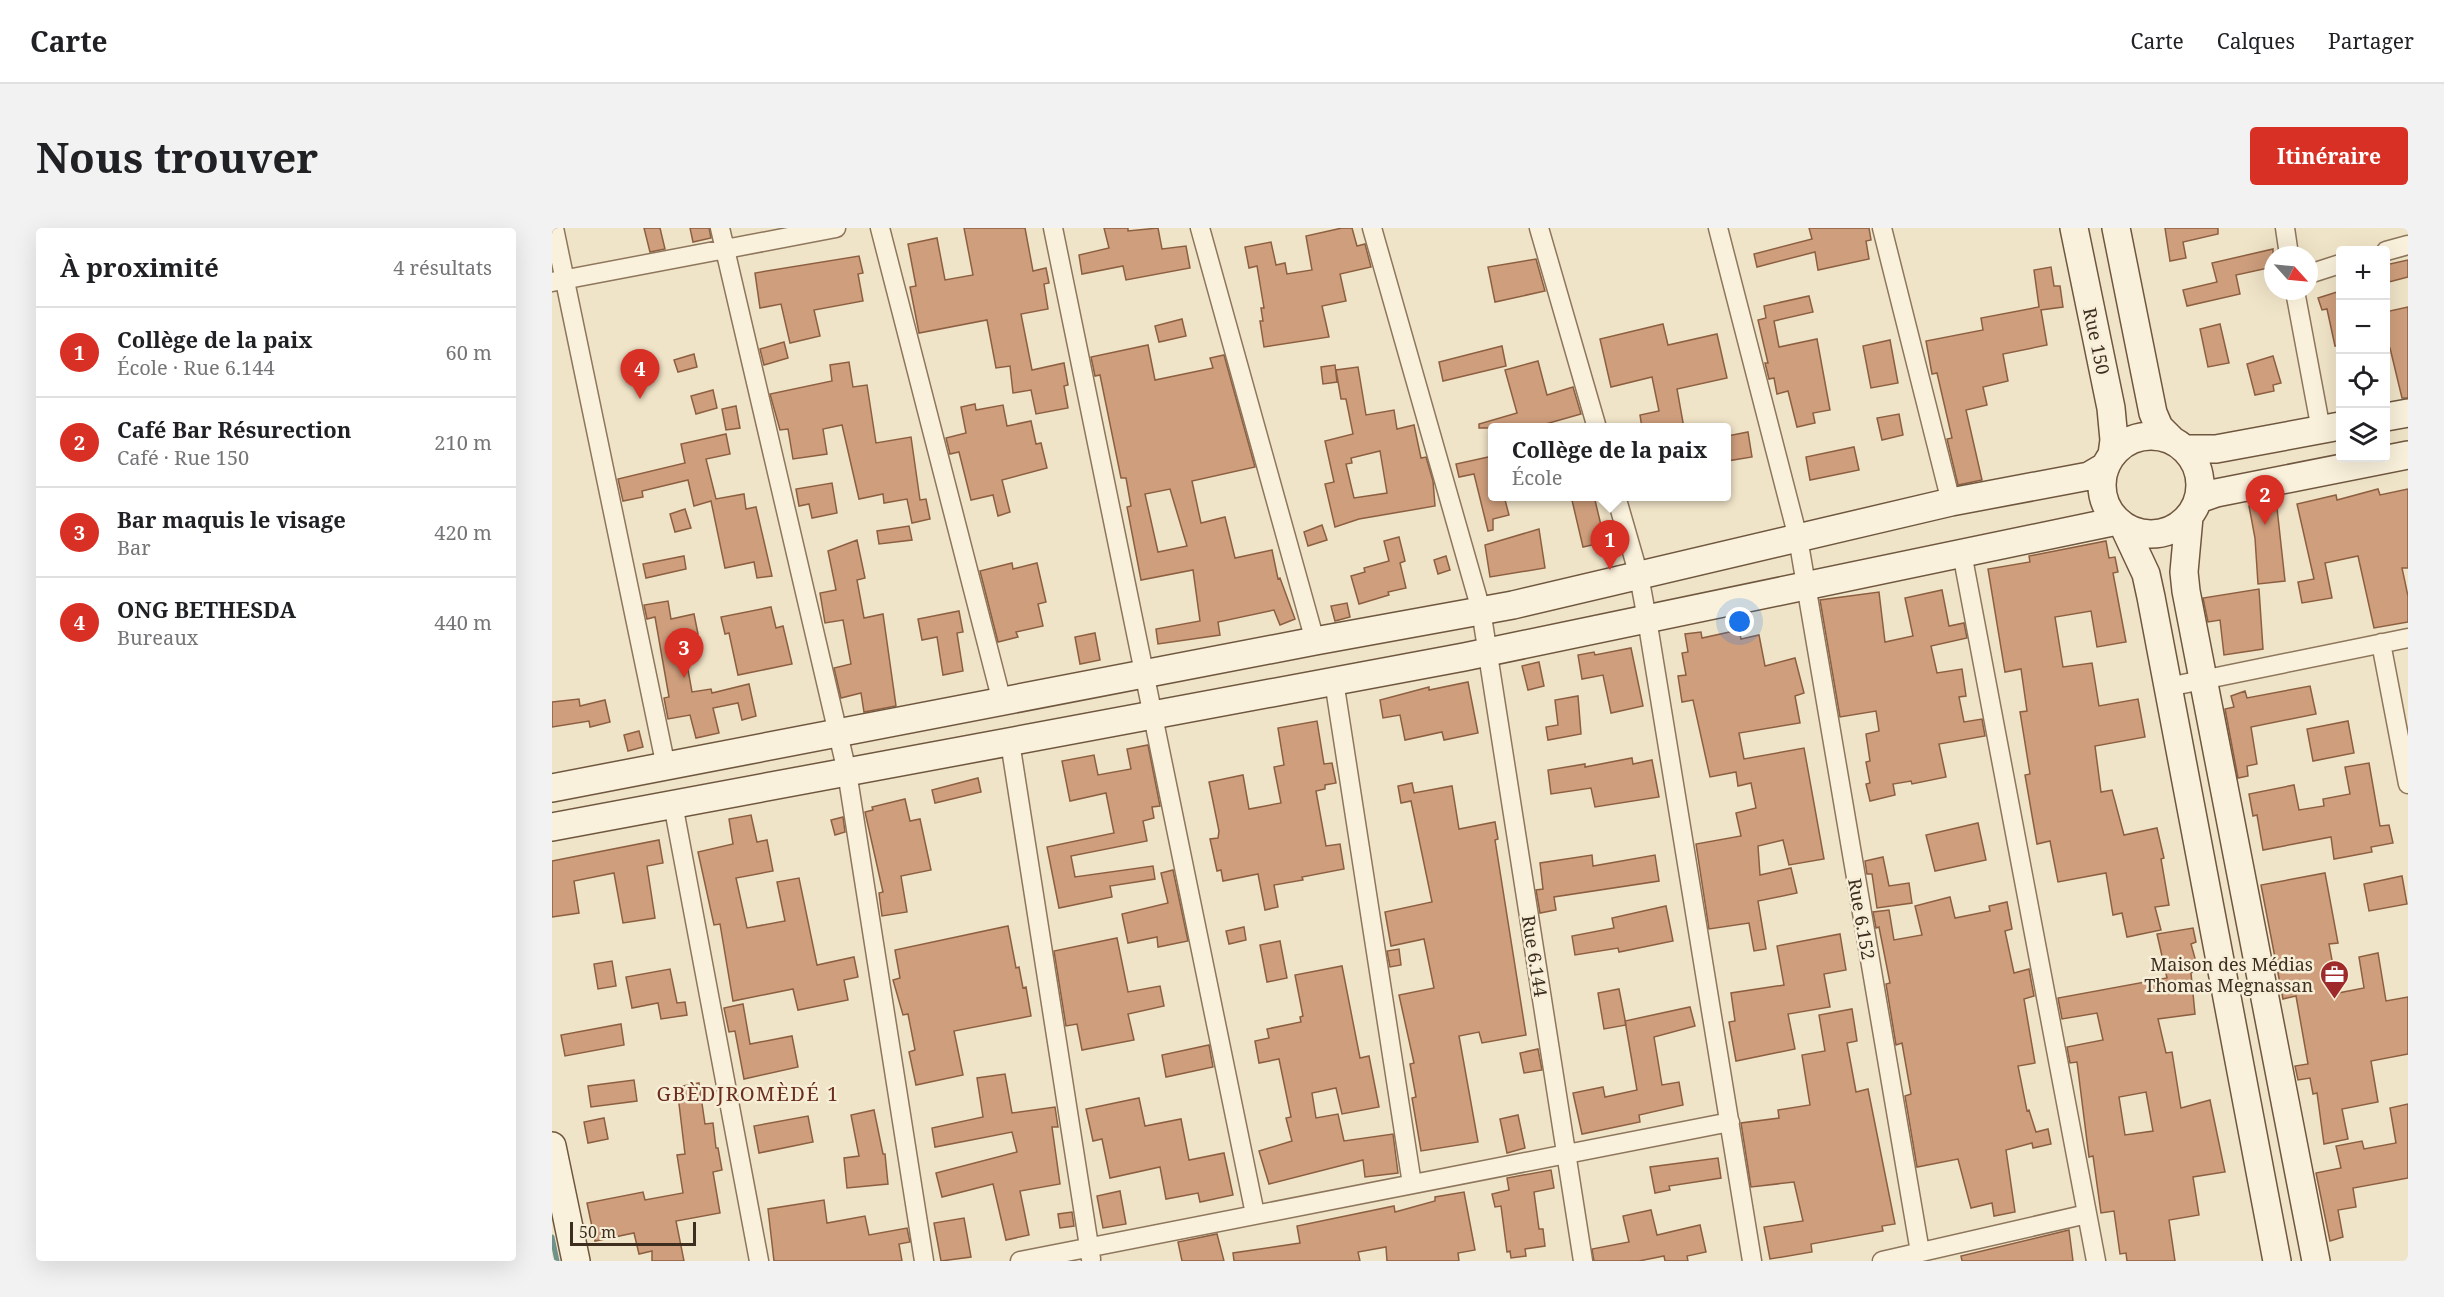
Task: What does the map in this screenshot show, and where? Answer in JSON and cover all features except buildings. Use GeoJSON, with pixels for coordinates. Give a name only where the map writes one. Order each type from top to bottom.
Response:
{"type":"FeatureCollection","features":[{"type":"Feature","properties":{"kind":"main road","name":"Rue 150"},"geometry":{"type":"LineString","coordinates":[[2074,228],[2111,408],[2114,440],[2109,461]]}},
{"type":"Feature","properties":{"kind":"main road"},"geometry":{"type":"LineString","coordinates":[[2116,228],[2153,413],[2159,427],[2178,444],[2199,472],[2184,572],[2316,1261]]}},
{"type":"Feature","properties":{"kind":"main road"},"geometry":{"type":"LineString","coordinates":[[2390,416],[2408,412]]}},
{"type":"Feature","properties":{"kind":"main road"},"geometry":{"type":"LineString","coordinates":[[552,788],[1481,610],[1639,576],[1951,502],[2089,476],[2109,461],[2121,446],[2145,436],[2178,444],[2216,449],[2331,428]]}},
{"type":"Feature","properties":{"kind":"main road"},"geometry":{"type":"LineString","coordinates":[[552,827],[1487,652],[1962,554],[2121,524],[2141,534],[2158,534],[2175,528],[2194,508],[2216,493],[2408,455]]}},
{"type":"Feature","properties":{"kind":"main road"},"geometry":{"type":"LineString","coordinates":[[2109,461],[2102,480],[2103,495],[2108,509],[2121,524],[2146,574],[2277,1261]]}},
{"type":"Feature","properties":{"kind":"main road"},"geometry":{"type":"LineString","coordinates":[[552,1146],[576,1261]]}},
{"type":"Feature","properties":{"kind":"street"},"geometry":{"type":"LineString","coordinates":[[554,228],[558,281],[666,766]]}},
{"type":"Feature","properties":{"kind":"street"},"geometry":{"type":"LineString","coordinates":[[720,228],[847,772],[924,1261]]}},
{"type":"Feature","properties":{"kind":"street"},"geometry":{"type":"LineString","coordinates":[[558,281],[836,228]]}},
{"type":"Feature","properties":{"kind":"street"},"geometry":{"type":"LineString","coordinates":[[880,228],[1002,702]]}},
{"type":"Feature","properties":{"kind":"street"},"geometry":{"type":"LineString","coordinates":[[1053,228],[1255,1214]]}},
{"type":"Feature","properties":{"kind":"street"},"geometry":{"type":"LineString","coordinates":[[1200,228],[1315,641]]}},
{"type":"Feature","properties":{"kind":"street","name":"Rue 6.144"},"geometry":{"type":"LineString","coordinates":[[1372,228],[1481,610],[1583,1261]]}},
{"type":"Feature","properties":{"kind":"street"},"geometry":{"type":"LineString","coordinates":[[1539,228],[1596,423]]}},
{"type":"Feature","properties":{"kind":"street","name":"Rue 6.152"},"geometry":{"type":"LineString","coordinates":[[1718,228],[1798,538],[1920,1252]]}},
{"type":"Feature","properties":{"kind":"street"},"geometry":{"type":"LineString","coordinates":[[1882,228],[1951,502]]}},
{"type":"Feature","properties":{"kind":"street"},"geometry":{"type":"LineString","coordinates":[[2284,228],[2287,246]]}},
{"type":"Feature","properties":{"kind":"street"},"geometry":{"type":"LineString","coordinates":[[2390,250],[2408,245]]}},
{"type":"Feature","properties":{"kind":"street"},"geometry":{"type":"LineString","coordinates":[[2318,271],[2336,265]]}},
{"type":"Feature","properties":{"kind":"street"},"geometry":{"type":"LineString","coordinates":[[2297,300],[2331,428]]}},
{"type":"Feature","properties":{"kind":"street"},"geometry":{"type":"LineString","coordinates":[[1617,501],[1639,576],[1647,619],[1752,1261]]}},
{"type":"Feature","properties":{"kind":"street"},"geometry":{"type":"LineString","coordinates":[[1962,554],[2096,1261]]}},
{"type":"Feature","properties":{"kind":"street"},"geometry":{"type":"LineString","coordinates":[[2168,687],[2408,638]]}},
{"type":"Feature","properties":{"kind":"street"},"geometry":{"type":"LineString","coordinates":[[2381,643],[2408,784]]}},
{"type":"Feature","properties":{"kind":"street"},"geometry":{"type":"LineString","coordinates":[[1334,681],[1412,1184]]}},
{"type":"Feature","properties":{"kind":"street"},"geometry":{"type":"LineString","coordinates":[[1010,742],[1091,1255]]}},
{"type":"Feature","properties":{"kind":"street"},"geometry":{"type":"LineString","coordinates":[[673,804],[759,1261]]}},
{"type":"Feature","properties":{"kind":"street"},"geometry":{"type":"LineString","coordinates":[[1020,1261],[1091,1255],[1255,1214],[1566,1156],[1730,1122]]}},
{"type":"Feature","properties":{"kind":"street"},"geometry":{"type":"LineString","coordinates":[[1882,1261],[2087,1214]]}},
{"type":"Feature","properties":{"kind":"waterway"},"geometry":{"type":"LineString","coordinates":[[552,1237],[557,1261]]}},
{"type":"Feature","properties":{"kind":"place","name":"ONG BETHESDA"},"geometry":{"type":"Point","coordinates":[640,399]}},
{"type":"Feature","properties":{"kind":"place","name":"Café Bar Résurection"},"geometry":{"type":"Point","coordinates":[2265,525]}},
{"type":"Feature","properties":{"kind":"place","name":"Collège de la paix"},"geometry":{"type":"Point","coordinates":[1610,570]}},
{"type":"Feature","properties":{"kind":"place","name":"Bar maquis le visage"},"geometry":{"type":"Point","coordinates":[684,678]}},
{"type":"Feature","properties":{"kind":"place","name":"Maison des Médias Thomas Megnassan"},"geometry":{"type":"Point","coordinates":[2334,1000]}},
{"type":"Feature","properties":{"kind":"district","name":"GBÈDJROMÈDÉ 1"},"geometry":{"type":"Point","coordinates":[748,1093]}}]}
